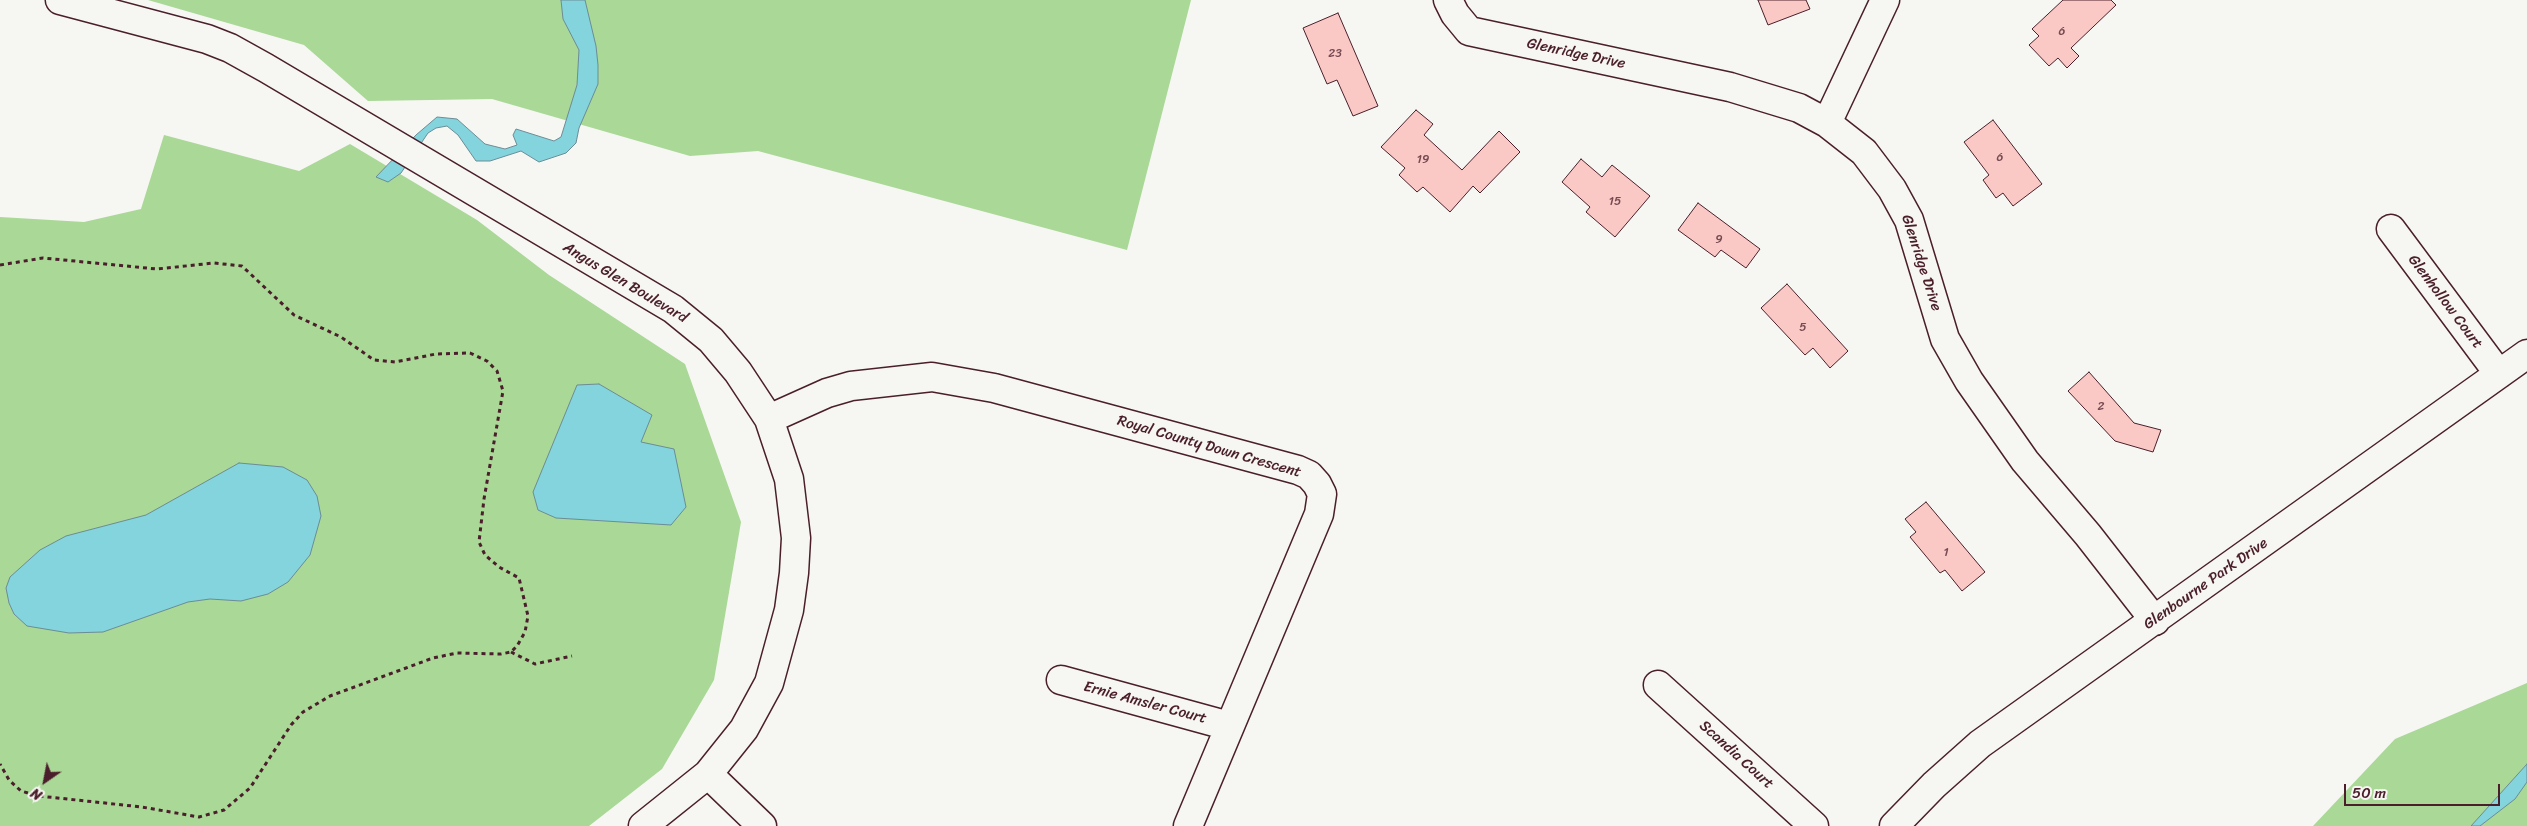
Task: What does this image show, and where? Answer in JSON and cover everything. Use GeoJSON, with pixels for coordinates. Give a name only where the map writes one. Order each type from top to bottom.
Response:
{"type":"FeatureCollection","features":[{"type":"Feature","properties":{"kind":"street","name":"Angus Glen Boulevard"},"geometry":{"type":"LineString","coordinates":[[60,0],[207,39],[230,48],[654,298],[687,320],[726,356],[769,419],[785,462],[793,500],[796,538],[792,590],[778,656],[763,697],[735,742],[708,774],[643,826]]}},
{"type":"Feature","properties":{"kind":"street","name":"Glenridge Drive"},"geometry":{"type":"LineString","coordinates":[[1448,0],[1455,14],[1469,31],[1730,87],[1799,108],[1827,123],[1864,152],[1892,189],[1909,220],[1945,339],[1969,382],[2025,461],[2088,534],[2155,621]]}},
{"type":"Feature","properties":{"kind":"street"},"geometry":{"type":"LineString","coordinates":[[1827,123],[1885,0]]}},
{"type":"Feature","properties":{"kind":"street","name":"Glenhollow Court"},"geometry":{"type":"LineString","coordinates":[[2390,229],[2500,374]]}},
{"type":"Feature","properties":{"kind":"street","name":"Glenbourne Park Drive"},"geometry":{"type":"LineString","coordinates":[[1894,826],[1934,785],[1980,744],[2527,354]]}},
{"type":"Feature","properties":{"kind":"street","name":"Royal County Down Crescent"},"geometry":{"type":"LineString","coordinates":[[769,419],[827,393],[851,386],[932,376],[994,388],[1298,470],[1309,475],[1317,484],[1322,494],[1319,514],[1188,826]]}},
{"type":"Feature","properties":{"kind":"street","name":"Ernie Amsler Court"},"geometry":{"type":"LineString","coordinates":[[1060,680],[1229,726]]}},
{"type":"Feature","properties":{"kind":"street","name":"Scandia Court"},"geometry":{"type":"LineString","coordinates":[[1658,685],[1814,826]]}},
{"type":"Feature","properties":{"kind":"street"},"geometry":{"type":"LineString","coordinates":[[708,774],[762,826]]}},
{"type":"Feature","properties":{"kind":"path"},"geometry":{"type":"LineString","coordinates":[[0,265],[43,258],[157,269],[214,264],[242,266],[294,315],[341,337],[374,360],[395,362],[436,354],[470,353],[486,361],[497,371],[503,391],[484,499],[479,542],[485,555],[499,567],[519,578],[528,616],[525,632],[511,652]]}},
{"type":"Feature","properties":{"kind":"path"},"geometry":{"type":"LineString","coordinates":[[0,764],[9,780],[21,791],[39,796],[142,806],[199,818],[224,810],[250,788],[291,725],[303,712],[330,696],[433,658],[457,653],[511,652],[535,664],[572,656]]}},
{"type":"Feature","properties":{"kind":"green space"},"geometry":{"type":"Polygon","coordinates":[[[148,0],[1191,0],[1127,250],[758,151],[690,156],[492,99],[368,101],[304,45],[148,0]]]}},
{"type":"Feature","properties":{"kind":"green space"},"geometry":{"type":"Polygon","coordinates":[[[164,135],[299,171],[350,144],[477,220],[549,275],[685,364],[741,522],[714,680],[662,769],[589,826],[0,826],[0,217],[84,222],[141,209],[164,135]]]}},
{"type":"Feature","properties":{"kind":"green space"},"geometry":{"type":"Polygon","coordinates":[[[2527,683],[2527,826],[2313,826],[2395,739],[2527,683]]]}},
{"type":"Feature","properties":{"kind":"water"},"geometry":{"type":"Polygon","coordinates":[[[561,0],[585,0],[596,46],[598,65],[598,84],[579,128],[576,143],[566,153],[539,162],[521,151],[490,161],[476,161],[458,135],[447,126],[436,128],[428,133],[401,173],[388,182],[376,177],[416,135],[437,117],[457,119],[485,144],[505,149],[517,145],[513,135],[516,129],[554,141],[561,137],[577,85],[579,50],[563,19],[561,0]]]}},
{"type":"Feature","properties":{"kind":"water"},"geometry":{"type":"Polygon","coordinates":[[[599,384],[652,415],[641,442],[674,449],[686,507],[671,525],[556,518],[538,510],[533,492],[577,385],[599,384]]]}},
{"type":"Feature","properties":{"kind":"water"},"geometry":{"type":"Polygon","coordinates":[[[239,463],[283,467],[307,480],[317,496],[321,516],[310,555],[288,582],[268,594],[241,601],[210,599],[188,602],[103,632],[69,633],[27,626],[14,614],[9,603],[6,588],[10,577],[40,550],[66,536],[146,515],[239,463]]]}},
{"type":"Feature","properties":{"kind":"water"},"geometry":{"type":"Polygon","coordinates":[[[2527,764],[2527,782],[2515,799],[2480,826],[2471,826],[2527,764]]]}},
{"type":"Feature","properties":{"kind":"building"},"geometry":{"type":"Polygon","coordinates":[[[1758,0],[1806,0],[1810,9],[1768,25],[1758,0]]]}},
{"type":"Feature","properties":{"kind":"building"},"geometry":{"type":"Polygon","coordinates":[[[2063,0],[2111,0],[2116,5],[2071,48],[2079,56],[2067,68],[2058,58],[2049,66],[2029,45],[2039,36],[2032,29],[2063,0]]]}},
{"type":"Feature","properties":{"kind":"building"},"geometry":{"type":"Polygon","coordinates":[[[1338,13],[1378,106],[1353,116],[1337,80],[1327,84],[1303,28],[1338,13]]]}},
{"type":"Feature","properties":{"kind":"building"},"geometry":{"type":"Polygon","coordinates":[[[1416,110],[1433,124],[1424,135],[1462,170],[1499,131],[1520,152],[1480,193],[1473,186],[1450,212],[1423,187],[1417,192],[1399,175],[1405,168],[1381,147],[1416,110]]]}},
{"type":"Feature","properties":{"kind":"building"},"geometry":{"type":"Polygon","coordinates":[[[1993,120],[2042,184],[2013,206],[2003,193],[1996,198],[1983,180],[1989,175],[1964,142],[1993,120]]]}},
{"type":"Feature","properties":{"kind":"building"},"geometry":{"type":"Polygon","coordinates":[[[1581,159],[1602,177],[1612,165],[1650,196],[1615,237],[1586,212],[1590,207],[1562,182],[1581,159]]]}},
{"type":"Feature","properties":{"kind":"building"},"geometry":{"type":"Polygon","coordinates":[[[1698,203],[1760,249],[1746,268],[1721,250],[1715,257],[1678,230],[1698,203]]]}},
{"type":"Feature","properties":{"kind":"building"},"geometry":{"type":"Polygon","coordinates":[[[1787,284],[1848,351],[1830,368],[1813,348],[1805,355],[1761,308],[1787,284]]]}},
{"type":"Feature","properties":{"kind":"building"},"geometry":{"type":"Polygon","coordinates":[[[2089,372],[2134,423],[2161,430],[2153,452],[2115,441],[2068,391],[2089,372]]]}},
{"type":"Feature","properties":{"kind":"building"},"geometry":{"type":"Polygon","coordinates":[[[1926,502],[1985,572],[1962,591],[1945,570],[1940,573],[1910,537],[1916,532],[1905,519],[1926,502]]]}}]}
